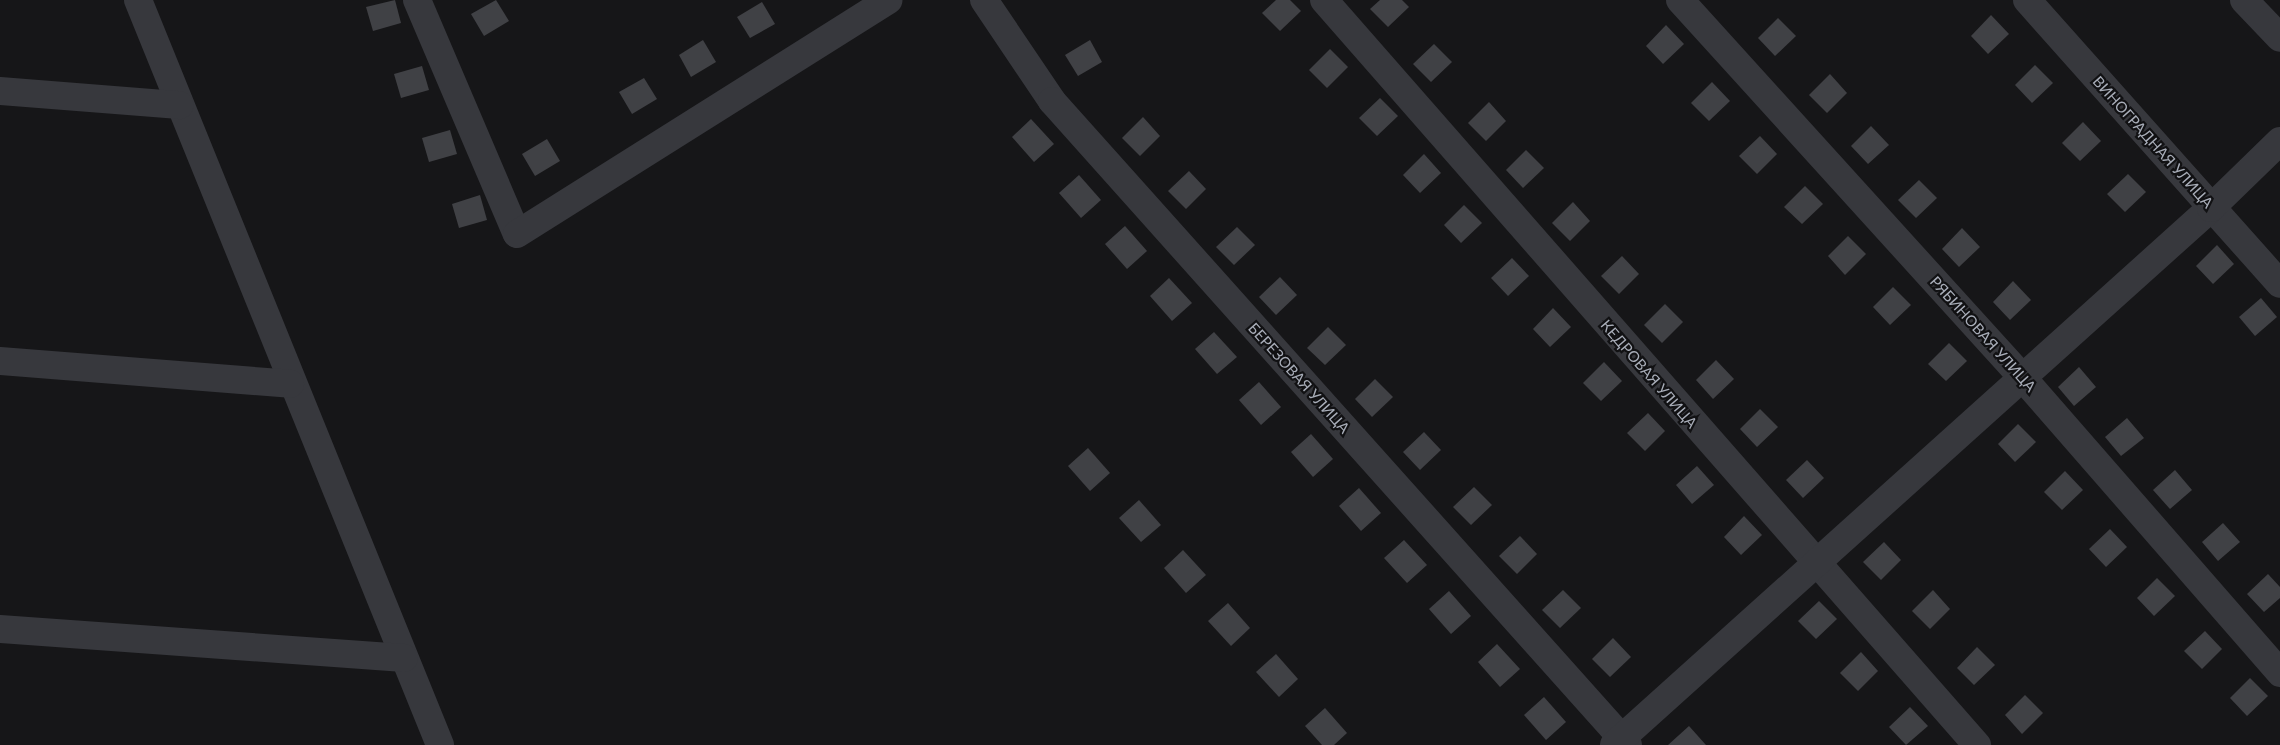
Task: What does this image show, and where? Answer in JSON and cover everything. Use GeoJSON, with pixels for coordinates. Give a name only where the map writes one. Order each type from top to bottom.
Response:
{"type":"FeatureCollection","features":[{"type":"Feature","properties":{"kind":"street"},"geometry":{"type":"LineString","coordinates":[[138,0],[291,384],[440,745]]}},
{"type":"Feature","properties":{"kind":"street"},"geometry":{"type":"LineString","coordinates":[[417,0],[517,234],[888,0]]}},
{"type":"Feature","properties":{"kind":"street","name":"БЕРЕЗОВАЯ УЛИЦА"},"geometry":{"type":"LineString","coordinates":[[984,0],[1052,101],[1622,743]]}},
{"type":"Feature","properties":{"kind":"street","name":"КЕДРОВАЯ УЛИЦА"},"geometry":{"type":"LineString","coordinates":[[1324,0],[1816,566],[1977,745]]}},
{"type":"Feature","properties":{"kind":"street","name":"РЯБИНОВАЯ УЛИЦА"},"geometry":{"type":"LineString","coordinates":[[1680,0],[2022,377],[2280,673]]}},
{"type":"Feature","properties":{"kind":"street","name":"ВИНОГРАДНАЯ УЛИЦА"},"geometry":{"type":"LineString","coordinates":[[2027,0],[2280,284]]}},
{"type":"Feature","properties":{"kind":"street"},"geometry":{"type":"LineString","coordinates":[[2244,0],[2280,38]]}},
{"type":"Feature","properties":{"kind":"street"},"geometry":{"type":"LineString","coordinates":[[0,91],[179,105]]}},
{"type":"Feature","properties":{"kind":"street"},"geometry":{"type":"LineString","coordinates":[[1622,743],[2211,207],[2280,141]]}},
{"type":"Feature","properties":{"kind":"street"},"geometry":{"type":"LineString","coordinates":[[0,361],[291,384]]}},
{"type":"Feature","properties":{"kind":"street"},"geometry":{"type":"LineString","coordinates":[[0,629],[404,658]]}},
{"type":"Feature","properties":{"kind":"building"},"geometry":{"type":"Polygon","coordinates":[[[395,0],[401,23],[373,31],[366,7],[395,0]]]}},
{"type":"Feature","properties":{"kind":"building"},"geometry":{"type":"Polygon","coordinates":[[[496,0],[509,21],[484,36],[471,14],[496,0]]]}},
{"type":"Feature","properties":{"kind":"building"},"geometry":{"type":"Polygon","coordinates":[[[1276,0],[1290,0],[1301,11],[1280,31],[1262,13],[1276,0]]]}},
{"type":"Feature","properties":{"kind":"building"},"geometry":{"type":"Polygon","coordinates":[[[1380,0],[1402,0],[1409,7],[1388,27],[1370,9],[1380,0]]]}},
{"type":"Feature","properties":{"kind":"building"},"geometry":{"type":"Polygon","coordinates":[[[762,2],[775,24],[750,38],[737,17],[762,2]]]}},
{"type":"Feature","properties":{"kind":"building"},"geometry":{"type":"Polygon","coordinates":[[[1991,15],[2009,34],[1988,54],[1971,36],[1991,15]]]}},
{"type":"Feature","properties":{"kind":"building"},"geometry":{"type":"Polygon","coordinates":[[[1778,18],[1796,36],[1775,56],[1758,38],[1778,18]]]}},
{"type":"Feature","properties":{"kind":"building"},"geometry":{"type":"Polygon","coordinates":[[[1666,25],[1684,44],[1663,64],[1646,46],[1666,25]]]}},
{"type":"Feature","properties":{"kind":"building"},"geometry":{"type":"Polygon","coordinates":[[[703,40],[716,62],[691,77],[679,55],[703,40]]]}},
{"type":"Feature","properties":{"kind":"building"},"geometry":{"type":"Polygon","coordinates":[[[1090,40],[1102,62],[1078,76],[1065,55],[1090,40]]]}},
{"type":"Feature","properties":{"kind":"building"},"geometry":{"type":"Polygon","coordinates":[[[1434,44],[1452,62],[1431,82],[1413,64],[1434,44]]]}},
{"type":"Feature","properties":{"kind":"building"},"geometry":{"type":"Polygon","coordinates":[[[1330,49],[1348,67],[1327,88],[1309,70],[1330,49]]]}},
{"type":"Feature","properties":{"kind":"building"},"geometry":{"type":"Polygon","coordinates":[[[2035,65],[2053,83],[2032,103],[2015,85],[2035,65]]]}},
{"type":"Feature","properties":{"kind":"building"},"geometry":{"type":"Polygon","coordinates":[[[422,66],[429,90],[401,98],[394,74],[422,66]]]}},
{"type":"Feature","properties":{"kind":"building"},"geometry":{"type":"Polygon","coordinates":[[[1830,74],[1847,93],[1827,113],[1809,95],[1830,74]]]}},
{"type":"Feature","properties":{"kind":"building"},"geometry":{"type":"Polygon","coordinates":[[[644,78],[657,99],[632,114],[619,92],[644,78]]]}},
{"type":"Feature","properties":{"kind":"building"},"geometry":{"type":"Polygon","coordinates":[[[1712,82],[1730,101],[1709,121],[1691,103],[1712,82]]]}},
{"type":"Feature","properties":{"kind":"building"},"geometry":{"type":"Polygon","coordinates":[[[1380,98],[1398,116],[1377,136],[1359,118],[1380,98]]]}},
{"type":"Feature","properties":{"kind":"building"},"geometry":{"type":"Polygon","coordinates":[[[1489,102],[1506,121],[1486,141],[1468,123],[1489,102]]]}},
{"type":"Feature","properties":{"kind":"building"},"geometry":{"type":"Polygon","coordinates":[[[1143,117],[1160,136],[1140,156],[1122,138],[1143,117]]]}},
{"type":"Feature","properties":{"kind":"building"},"geometry":{"type":"Polygon","coordinates":[[[1031,119],[1054,144],[1034,162],[1012,137],[1031,119]]]}},
{"type":"Feature","properties":{"kind":"building"},"geometry":{"type":"Polygon","coordinates":[[[2083,122],[2101,141],[2080,161],[2062,143],[2083,122]]]}},
{"type":"Feature","properties":{"kind":"building"},"geometry":{"type":"Polygon","coordinates":[[[1871,126],[1889,145],[1868,164],[1851,146],[1871,126]]]}},
{"type":"Feature","properties":{"kind":"building"},"geometry":{"type":"Polygon","coordinates":[[[450,130],[457,154],[429,162],[422,138],[450,130]]]}},
{"type":"Feature","properties":{"kind":"building"},"geometry":{"type":"Polygon","coordinates":[[[1760,136],[1777,154],[1757,174],[1739,156],[1760,136]]]}},
{"type":"Feature","properties":{"kind":"building"},"geometry":{"type":"Polygon","coordinates":[[[547,139],[560,161],[535,176],[522,154],[547,139]]]}},
{"type":"Feature","properties":{"kind":"building"},"geometry":{"type":"Polygon","coordinates":[[[1526,150],[1544,168],[1523,188],[1506,170],[1526,150]]]}},
{"type":"Feature","properties":{"kind":"building"},"geometry":{"type":"Polygon","coordinates":[[[1424,154],[1441,173],[1420,193],[1403,175],[1424,154]]]}},
{"type":"Feature","properties":{"kind":"building"},"geometry":{"type":"Polygon","coordinates":[[[1189,171],[1206,189],[1186,209],[1168,191],[1189,171]]]}},
{"type":"Feature","properties":{"kind":"building"},"geometry":{"type":"Polygon","coordinates":[[[2128,174],[2146,192],[2125,212],[2107,194],[2128,174]]]}},
{"type":"Feature","properties":{"kind":"building"},"geometry":{"type":"Polygon","coordinates":[[[1079,175],[1101,200],[1081,218],[1059,193],[1079,175]]]}},
{"type":"Feature","properties":{"kind":"building"},"geometry":{"type":"Polygon","coordinates":[[[1919,180],[1937,198],[1916,218],[1898,200],[1919,180]]]}},
{"type":"Feature","properties":{"kind":"building"},"geometry":{"type":"Polygon","coordinates":[[[1805,186],[1823,204],[1802,224],[1784,207],[1805,186]]]}},
{"type":"Feature","properties":{"kind":"building"},"geometry":{"type":"Polygon","coordinates":[[[480,195],[487,220],[459,228],[452,204],[480,195]]]}},
{"type":"Feature","properties":{"kind":"building"},"geometry":{"type":"Polygon","coordinates":[[[1573,202],[1590,221],[1570,241],[1552,223],[1573,202]]]}},
{"type":"Feature","properties":{"kind":"building"},"geometry":{"type":"Polygon","coordinates":[[[1464,205],[1482,223],[1461,243],[1444,225],[1464,205]]]}},
{"type":"Feature","properties":{"kind":"building"},"geometry":{"type":"Polygon","coordinates":[[[1125,226],[1147,251],[1127,269],[1105,244],[1125,226]]]}},
{"type":"Feature","properties":{"kind":"building"},"geometry":{"type":"Polygon","coordinates":[[[1237,227],[1255,245],[1234,265],[1216,247],[1237,227]]]}},
{"type":"Feature","properties":{"kind":"building"},"geometry":{"type":"Polygon","coordinates":[[[1962,228],[1980,247],[1959,267],[1942,249],[1962,228]]]}},
{"type":"Feature","properties":{"kind":"building"},"geometry":{"type":"Polygon","coordinates":[[[1848,236],[1866,254],[1845,275],[1828,256],[1848,236]]]}},
{"type":"Feature","properties":{"kind":"building"},"geometry":{"type":"Polygon","coordinates":[[[2217,245],[2234,264],[2213,284],[2196,266],[2217,245]]]}},
{"type":"Feature","properties":{"kind":"building"},"geometry":{"type":"Polygon","coordinates":[[[1622,256],[1639,274],[1619,294],[1601,276],[1622,256]]]}},
{"type":"Feature","properties":{"kind":"building"},"geometry":{"type":"Polygon","coordinates":[[[1512,258],[1529,276],[1508,296],[1491,278],[1512,258]]]}},
{"type":"Feature","properties":{"kind":"building"},"geometry":{"type":"Polygon","coordinates":[[[1280,277],[1297,295],[1276,315],[1259,297],[1280,277]]]}},
{"type":"Feature","properties":{"kind":"building"},"geometry":{"type":"Polygon","coordinates":[[[1169,278],[1192,303],[1172,321],[1150,296],[1169,278]]]}},
{"type":"Feature","properties":{"kind":"building"},"geometry":{"type":"Polygon","coordinates":[[[2013,281],[2031,300],[2010,320],[1993,302],[2013,281]]]}},
{"type":"Feature","properties":{"kind":"building"},"geometry":{"type":"Polygon","coordinates":[[[1893,287],[1911,305],[1890,325],[1873,307],[1893,287]]]}},
{"type":"Feature","properties":{"kind":"building"},"geometry":{"type":"Polygon","coordinates":[[[2261,298],[2277,317],[2255,336],[2239,317],[2261,298]]]}},
{"type":"Feature","properties":{"kind":"building"},"geometry":{"type":"Polygon","coordinates":[[[1665,304],[1683,322],[1662,343],[1644,325],[1665,304]]]}},
{"type":"Feature","properties":{"kind":"building"},"geometry":{"type":"Polygon","coordinates":[[[1553,308],[1571,327],[1550,347],[1533,329],[1553,308]]]}},
{"type":"Feature","properties":{"kind":"building"},"geometry":{"type":"Polygon","coordinates":[[[1328,327],[1346,345],[1325,365],[1307,348],[1328,327]]]}},
{"type":"Feature","properties":{"kind":"building"},"geometry":{"type":"Polygon","coordinates":[[[1214,332],[1237,357],[1217,374],[1195,349],[1214,332]]]}},
{"type":"Feature","properties":{"kind":"building"},"geometry":{"type":"Polygon","coordinates":[[[1949,343],[1967,361],[1946,381],[1928,364],[1949,343]]]}},
{"type":"Feature","properties":{"kind":"building"},"geometry":{"type":"Polygon","coordinates":[[[1716,360],[1734,379],[1713,399],[1696,380],[1716,360]]]}},
{"type":"Feature","properties":{"kind":"building"},"geometry":{"type":"Polygon","coordinates":[[[1604,362],[1622,381],[1601,401],[1583,383],[1604,362]]]}},
{"type":"Feature","properties":{"kind":"building"},"geometry":{"type":"Polygon","coordinates":[[[2079,367],[2096,387],[2074,406],[2058,387],[2079,367]]]}},
{"type":"Feature","properties":{"kind":"building"},"geometry":{"type":"Polygon","coordinates":[[[1375,379],[1393,397],[1372,417],[1355,399],[1375,379]]]}},
{"type":"Feature","properties":{"kind":"building"},"geometry":{"type":"Polygon","coordinates":[[[1259,382],[1281,407],[1261,425],[1239,400],[1259,382]]]}},
{"type":"Feature","properties":{"kind":"building"},"geometry":{"type":"Polygon","coordinates":[[[1760,409],[1778,427],[1757,447],[1740,429],[1760,409]]]}},
{"type":"Feature","properties":{"kind":"building"},"geometry":{"type":"Polygon","coordinates":[[[1648,413],[1665,431],[1645,451],[1627,433],[1648,413]]]}},
{"type":"Feature","properties":{"kind":"building"},"geometry":{"type":"Polygon","coordinates":[[[2127,418],[2144,438],[2121,456],[2105,437],[2127,418]]]}},
{"type":"Feature","properties":{"kind":"building"},"geometry":{"type":"Polygon","coordinates":[[[2018,424],[2036,442],[2015,462],[1998,444],[2018,424]]]}},
{"type":"Feature","properties":{"kind":"building"},"geometry":{"type":"Polygon","coordinates":[[[1424,432],[1441,450],[1420,470],[1403,452],[1424,432]]]}},
{"type":"Feature","properties":{"kind":"building"},"geometry":{"type":"Polygon","coordinates":[[[1311,434],[1333,459],[1313,477],[1291,452],[1311,434]]]}},
{"type":"Feature","properties":{"kind":"building"},"geometry":{"type":"Polygon","coordinates":[[[1088,448],[1110,473],[1090,491],[1068,466],[1088,448]]]}},
{"type":"Feature","properties":{"kind":"building"},"geometry":{"type":"Polygon","coordinates":[[[1807,460],[1824,478],[1803,498],[1786,480],[1807,460]]]}},
{"type":"Feature","properties":{"kind":"building"},"geometry":{"type":"Polygon","coordinates":[[[1697,466],[1714,485],[1692,504],[1676,485],[1697,466]]]}},
{"type":"Feature","properties":{"kind":"building"},"geometry":{"type":"Polygon","coordinates":[[[2175,470],[2192,490],[2170,509],[2153,490],[2175,470]]]}},
{"type":"Feature","properties":{"kind":"building"},"geometry":{"type":"Polygon","coordinates":[[[2065,471],[2083,490],[2062,510],[2044,492],[2065,471]]]}},
{"type":"Feature","properties":{"kind":"building"},"geometry":{"type":"Polygon","coordinates":[[[1474,487],[1492,505],[1471,525],[1453,507],[1474,487]]]}},
{"type":"Feature","properties":{"kind":"building"},"geometry":{"type":"Polygon","coordinates":[[[1359,488],[1381,513],[1361,531],[1339,506],[1359,488]]]}},
{"type":"Feature","properties":{"kind":"building"},"geometry":{"type":"Polygon","coordinates":[[[1139,500],[1161,525],[1141,542],[1119,518],[1139,500]]]}},
{"type":"Feature","properties":{"kind":"building"},"geometry":{"type":"Polygon","coordinates":[[[1744,516],[1762,535],[1741,555],[1724,537],[1744,516]]]}},
{"type":"Feature","properties":{"kind":"building"},"geometry":{"type":"Polygon","coordinates":[[[2223,523],[2240,542],[2218,561],[2202,542],[2223,523]]]}},
{"type":"Feature","properties":{"kind":"building"},"geometry":{"type":"Polygon","coordinates":[[[2110,529],[2127,547],[2106,567],[2089,549],[2110,529]]]}},
{"type":"Feature","properties":{"kind":"building"},"geometry":{"type":"Polygon","coordinates":[[[1520,536],[1537,554],[1517,574],[1499,556],[1520,536]]]}},
{"type":"Feature","properties":{"kind":"building"},"geometry":{"type":"Polygon","coordinates":[[[1404,540],[1427,565],[1407,583],[1384,558],[1404,540]]]}},
{"type":"Feature","properties":{"kind":"building"},"geometry":{"type":"Polygon","coordinates":[[[1884,542],[1901,560],[1881,580],[1863,562],[1884,542]]]}},
{"type":"Feature","properties":{"kind":"building"},"geometry":{"type":"Polygon","coordinates":[[[1183,550],[1206,575],[1186,593],[1164,568],[1183,550]]]}},
{"type":"Feature","properties":{"kind":"building"},"geometry":{"type":"Polygon","coordinates":[[[2268,574],[2280,587],[2280,598],[2264,612],[2247,594],[2268,574]]]}},
{"type":"Feature","properties":{"kind":"building"},"geometry":{"type":"Polygon","coordinates":[[[2157,578],[2175,596],[2154,616],[2137,598],[2157,578]]]}},
{"type":"Feature","properties":{"kind":"building"},"geometry":{"type":"Polygon","coordinates":[[[1563,590],[1581,608],[1560,628],[1542,610],[1563,590]]]}},
{"type":"Feature","properties":{"kind":"building"},"geometry":{"type":"Polygon","coordinates":[[[1933,590],[1950,609],[1930,629],[1912,611],[1933,590]]]}},
{"type":"Feature","properties":{"kind":"building"},"geometry":{"type":"Polygon","coordinates":[[[1449,591],[1471,616],[1451,634],[1429,609],[1449,591]]]}},
{"type":"Feature","properties":{"kind":"building"},"geometry":{"type":"Polygon","coordinates":[[[1819,601],[1837,619],[1816,639],[1798,621],[1819,601]]]}},
{"type":"Feature","properties":{"kind":"building"},"geometry":{"type":"Polygon","coordinates":[[[1228,603],[1250,628],[1231,646],[1208,621],[1228,603]]]}},
{"type":"Feature","properties":{"kind":"building"},"geometry":{"type":"Polygon","coordinates":[[[2205,631],[2222,649],[2202,669],[2184,651],[2205,631]]]}},
{"type":"Feature","properties":{"kind":"building"},"geometry":{"type":"Polygon","coordinates":[[[1613,638],[1631,657],[1610,677],[1592,659],[1613,638]]]}},
{"type":"Feature","properties":{"kind":"building"},"geometry":{"type":"Polygon","coordinates":[[[1497,644],[1520,669],[1500,687],[1478,662],[1497,644]]]}},
{"type":"Feature","properties":{"kind":"building"},"geometry":{"type":"Polygon","coordinates":[[[1977,647],[1995,665],[1974,685],[1957,668],[1977,647]]]}},
{"type":"Feature","properties":{"kind":"building"},"geometry":{"type":"Polygon","coordinates":[[[1861,652],[1878,671],[1858,691],[1840,673],[1861,652]]]}},
{"type":"Feature","properties":{"kind":"building"},"geometry":{"type":"Polygon","coordinates":[[[1276,654],[1298,679],[1279,697],[1256,672],[1276,654]]]}},
{"type":"Feature","properties":{"kind":"building"},"geometry":{"type":"Polygon","coordinates":[[[2250,678],[2268,696],[2247,716],[2230,698],[2250,678]]]}},
{"type":"Feature","properties":{"kind":"building"},"geometry":{"type":"Polygon","coordinates":[[[2025,695],[2043,713],[2022,734],[2005,715],[2025,695]]]}},
{"type":"Feature","properties":{"kind":"building"},"geometry":{"type":"Polygon","coordinates":[[[1544,697],[1566,722],[1546,740],[1524,715],[1544,697]]]}},
{"type":"Feature","properties":{"kind":"building"},"geometry":{"type":"Polygon","coordinates":[[[1910,707],[1928,726],[1906,745],[1889,727],[1910,707]]]}},
{"type":"Feature","properties":{"kind":"building"},"geometry":{"type":"Polygon","coordinates":[[[1325,708],[1347,733],[1334,745],[1322,745],[1305,726],[1325,708]]]}},
{"type":"Feature","properties":{"kind":"building"},"geometry":{"type":"Polygon","coordinates":[[[1689,726],[1706,745],[1668,745],[1689,726]]]}}]}
